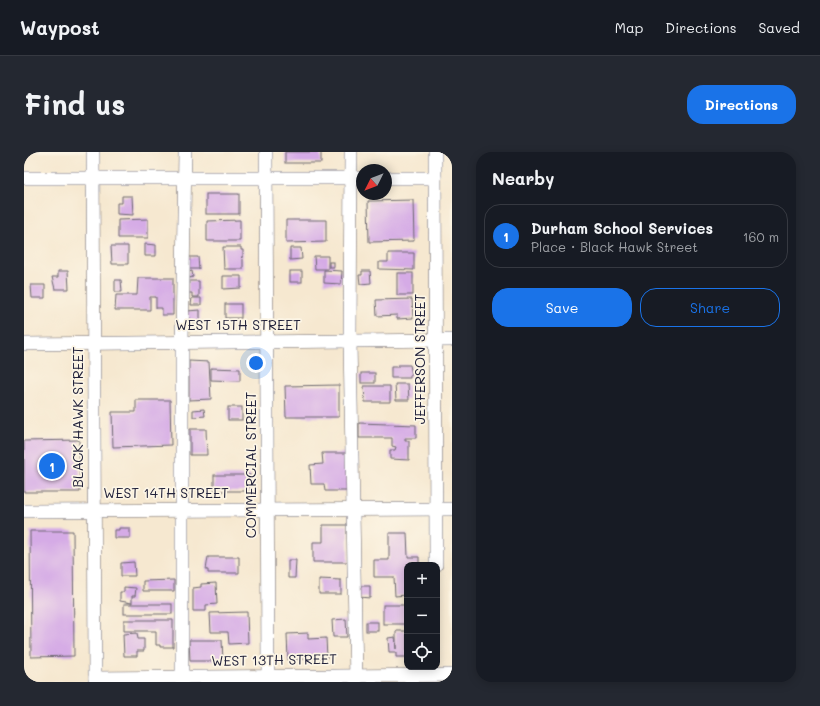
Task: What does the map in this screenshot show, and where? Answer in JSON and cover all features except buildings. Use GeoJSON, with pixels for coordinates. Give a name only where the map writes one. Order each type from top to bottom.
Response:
{"type":"FeatureCollection","features":[{"type":"Feature","properties":{"kind":"street","name":"BLACK HAWK STREET"},"geometry":{"type":"LineString","coordinates":[[93,152],[96,680]]}},
{"type":"Feature","properties":{"kind":"street"},"geometry":{"type":"LineString","coordinates":[[182,680],[182,342],[185,152]]}},
{"type":"Feature","properties":{"kind":"street","name":"COMMERCIAL STREET"},"geometry":{"type":"LineString","coordinates":[[266,152],[268,679]]}},
{"type":"Feature","properties":{"kind":"street"},"geometry":{"type":"LineString","coordinates":[[351,152],[356,178],[350,341],[356,679]]}},
{"type":"Feature","properties":{"kind":"street","name":"JEFFERSON STREET"},"geometry":{"type":"LineString","coordinates":[[435,152],[436,562]]}},
{"type":"Feature","properties":{"kind":"street"},"geometry":{"type":"LineString","coordinates":[[24,178],[356,178]]}},
{"type":"Feature","properties":{"kind":"street"},"geometry":{"type":"LineString","coordinates":[[392,178],[435,178]]}},
{"type":"Feature","properties":{"kind":"street","name":"WEST 15TH STREET"},"geometry":{"type":"LineString","coordinates":[[24,344],[94,342],[452,340]]}},
{"type":"Feature","properties":{"kind":"street","name":"WEST 14TH STREET"},"geometry":{"type":"LineString","coordinates":[[24,511],[95,509],[452,509]]}},
{"type":"Feature","properties":{"kind":"street","name":"WEST 13TH STREET"},"geometry":{"type":"LineString","coordinates":[[96,680],[356,679],[452,675]]}},
{"type":"Feature","properties":{"kind":"place","name":"Durham School Services"},"geometry":{"type":"Point","coordinates":[52,466]}}]}
